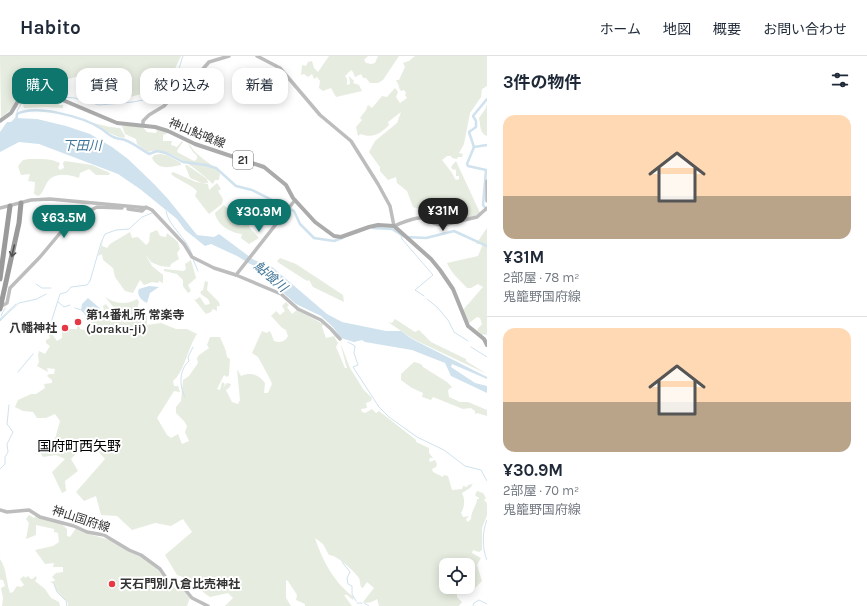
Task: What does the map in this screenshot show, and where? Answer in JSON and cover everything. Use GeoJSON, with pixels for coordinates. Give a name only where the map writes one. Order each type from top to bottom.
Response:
{"type":"FeatureCollection","features":[{"type":"Feature","properties":{"kind":"highway"},"geometry":{"type":"LineString","coordinates":[[0,307],[3,300],[19,223],[21,203]]}},
{"type":"Feature","properties":{"kind":"highway"},"geometry":{"type":"LineString","coordinates":[[0,279],[10,206]]}},
{"type":"Feature","properties":{"kind":"main road"},"geometry":{"type":"LineString","coordinates":[[143,125],[143,121],[149,115],[164,106],[177,91],[195,78],[210,62],[229,56]]}},
{"type":"Feature","properties":{"kind":"main road"},"geometry":{"type":"LineString","coordinates":[[257,56],[280,68],[320,116],[351,141],[390,206],[394,226],[440,270],[453,289],[468,326],[484,339],[487,345]]}},
{"type":"Feature","properties":{"kind":"main road","name":"神山鮎喰線"},"geometry":{"type":"LineString","coordinates":[[0,120],[10,114],[22,92],[27,87],[40,85],[58,96],[119,124],[143,125],[168,131],[195,144],[264,167],[286,185],[295,200],[317,224],[335,237],[341,237],[378,225],[394,226]]}},
{"type":"Feature","properties":{"kind":"main road"},"geometry":{"type":"LineString","coordinates":[[487,181],[487,201]]}},
{"type":"Feature","properties":{"kind":"main road"},"geometry":{"type":"LineString","coordinates":[[0,208],[31,200],[50,199],[146,207],[152,210],[182,241],[193,258],[214,268],[236,275],[281,294],[298,309],[321,320],[340,339]]}},
{"type":"Feature","properties":{"kind":"main road"},"geometry":{"type":"LineString","coordinates":[[236,275],[295,200]]}},
{"type":"Feature","properties":{"kind":"main road"},"geometry":{"type":"LineString","coordinates":[[3,300],[10,288],[73,219],[97,207],[121,208],[140,211],[144,210],[146,207]]}},
{"type":"Feature","properties":{"kind":"main road"},"geometry":{"type":"LineString","coordinates":[[394,226],[419,218],[440,225],[475,218],[486,209]]}},
{"type":"Feature","properties":{"kind":"main road","name":"神山国府線"},"geometry":{"type":"LineString","coordinates":[[0,510],[10,512],[29,510],[42,517],[74,526],[86,532],[104,535],[129,550],[141,554],[160,569],[168,581],[183,587],[192,598],[208,606]]}},
{"type":"Feature","properties":{"kind":"shaded area"},"geometry":{"type":"Polygon","coordinates":[[[0,56],[181,56],[175,68],[140,68],[140,94],[132,97],[132,68],[76,68],[76,77],[68,79],[68,68],[12,68],[12,104],[14,104],[10,110],[1,118],[0,56]]]}},
{"type":"Feature","properties":{"kind":"shaded area"},"geometry":{"type":"Polygon","coordinates":[[[329,56],[368,56],[364,60],[366,63],[371,64],[375,63],[378,56],[399,56],[383,80],[378,83],[370,83],[366,78],[363,78],[361,74],[355,77],[351,70],[345,76],[347,79],[347,85],[350,84],[349,76],[354,81],[353,83],[359,85],[362,91],[336,97],[331,88],[323,91],[319,88],[320,81],[317,77],[314,79],[312,74],[308,77],[304,74],[301,75],[302,65],[306,66],[308,62],[312,61],[314,68],[318,72],[329,56]]]}},
{"type":"Feature","properties":{"kind":"shaded area"},"geometry":{"type":"Polygon","coordinates":[[[415,56],[487,56],[487,86],[482,89],[481,97],[470,113],[464,144],[459,153],[463,154],[462,157],[458,157],[457,159],[447,156],[442,160],[457,180],[459,179],[459,176],[456,176],[455,169],[453,170],[451,167],[456,161],[480,213],[472,217],[442,222],[429,212],[413,207],[407,191],[397,183],[396,177],[388,180],[380,171],[380,167],[369,152],[375,141],[397,123],[401,112],[388,122],[389,125],[380,133],[369,136],[361,134],[358,136],[356,127],[362,120],[360,118],[368,105],[372,108],[382,96],[387,97],[395,88],[398,92],[396,97],[400,103],[407,98],[405,95],[406,93],[404,90],[401,91],[396,80],[399,80],[405,67],[403,63],[409,61],[415,56]]]}},
{"type":"Feature","properties":{"kind":"shaded area"},"geometry":{"type":"Polygon","coordinates":[[[487,103],[487,136],[481,131],[479,118],[486,108],[487,103]]]}},
{"type":"Feature","properties":{"kind":"shaded area"},"geometry":{"type":"Polygon","coordinates":[[[23,104],[63,105],[63,108],[24,108],[23,104]]]}},
{"type":"Feature","properties":{"kind":"shaded area"},"geometry":{"type":"Polygon","coordinates":[[[90,122],[120,128],[125,136],[124,138],[115,135],[90,122]]]}},
{"type":"Feature","properties":{"kind":"shaded area"},"geometry":{"type":"Polygon","coordinates":[[[122,126],[142,126],[147,132],[156,133],[157,130],[168,133],[163,135],[163,141],[172,141],[171,145],[177,147],[182,141],[183,142],[177,152],[194,161],[197,159],[197,156],[188,144],[190,145],[217,170],[220,174],[219,180],[215,180],[213,184],[183,160],[165,152],[148,152],[137,144],[136,139],[125,134],[122,126]]]}},
{"type":"Feature","properties":{"kind":"shaded area"},"geometry":{"type":"Polygon","coordinates":[[[154,155],[167,155],[181,163],[181,165],[165,167],[158,165],[152,158],[154,155]]]}},
{"type":"Feature","properties":{"kind":"shaded area"},"geometry":{"type":"Polygon","coordinates":[[[23,160],[57,161],[60,163],[58,168],[60,170],[64,168],[63,163],[65,161],[92,165],[110,173],[109,175],[96,175],[89,169],[80,173],[79,178],[68,175],[57,175],[49,180],[38,196],[34,194],[35,182],[28,181],[30,174],[21,175],[18,166],[23,160]]]}},
{"type":"Feature","properties":{"kind":"shaded area"},"geometry":{"type":"Polygon","coordinates":[[[185,165],[207,179],[208,183],[202,183],[190,178],[185,165]]]}},
{"type":"Feature","properties":{"kind":"shaded area"},"geometry":{"type":"Polygon","coordinates":[[[173,172],[196,182],[208,184],[209,190],[217,183],[221,189],[218,191],[223,199],[222,204],[209,214],[195,196],[197,191],[171,174],[173,172]]]}},
{"type":"Feature","properties":{"kind":"shaded area"},"geometry":{"type":"Polygon","coordinates":[[[224,205],[238,218],[241,226],[246,222],[250,224],[249,227],[259,238],[249,244],[241,238],[242,234],[225,228],[216,217],[215,213],[224,205]]]}},
{"type":"Feature","properties":{"kind":"shaded area"},"geometry":{"type":"Polygon","coordinates":[[[487,228],[487,333],[482,335],[477,330],[482,324],[480,318],[477,317],[469,323],[463,310],[483,287],[478,284],[471,288],[467,288],[453,273],[447,263],[478,256],[483,244],[476,244],[487,228]]]}},
{"type":"Feature","properties":{"kind":"shaded area"},"geometry":{"type":"Polygon","coordinates":[[[157,230],[160,236],[166,237],[167,233],[178,242],[180,249],[177,253],[179,259],[171,264],[170,267],[160,266],[151,262],[145,254],[152,266],[163,275],[163,283],[159,281],[158,283],[152,282],[144,285],[140,280],[133,293],[125,291],[115,277],[113,268],[103,260],[102,254],[98,256],[103,239],[102,246],[107,248],[110,244],[130,232],[132,238],[138,237],[146,245],[149,242],[150,233],[157,230]]]}},
{"type":"Feature","properties":{"kind":"shaded area"},"geometry":{"type":"Polygon","coordinates":[[[280,258],[296,264],[343,295],[344,302],[313,287],[309,280],[307,281],[279,263],[277,261],[280,258]]]}},
{"type":"Feature","properties":{"kind":"shaded area"},"geometry":{"type":"Polygon","coordinates":[[[191,260],[196,278],[188,285],[191,291],[188,293],[183,286],[183,280],[177,274],[164,271],[164,269],[184,271],[186,269],[185,264],[191,260]]]}},
{"type":"Feature","properties":{"kind":"shaded area"},"geometry":{"type":"Polygon","coordinates":[[[205,281],[208,282],[207,290],[219,302],[220,306],[217,306],[217,311],[213,309],[211,312],[206,314],[193,298],[195,300],[200,297],[205,305],[210,304],[208,299],[200,292],[203,290],[205,281]]]}},
{"type":"Feature","properties":{"kind":"shaded area"},"geometry":{"type":"Polygon","coordinates":[[[105,297],[121,303],[137,299],[139,302],[137,310],[138,314],[141,312],[147,315],[147,325],[161,323],[176,329],[187,329],[197,334],[180,372],[173,381],[174,386],[178,386],[180,392],[174,391],[157,418],[167,435],[171,438],[178,434],[182,444],[189,441],[185,432],[187,426],[176,413],[176,407],[181,401],[183,380],[189,376],[198,363],[197,358],[199,355],[209,348],[207,345],[210,337],[220,337],[227,357],[230,359],[229,375],[227,377],[224,375],[217,389],[220,390],[222,382],[225,384],[223,388],[227,383],[231,384],[226,390],[232,402],[238,404],[240,400],[237,369],[241,376],[251,374],[260,378],[265,383],[264,393],[268,393],[272,384],[258,357],[252,353],[262,331],[267,333],[269,331],[276,342],[284,341],[287,338],[288,336],[286,330],[271,316],[276,311],[280,315],[285,311],[282,306],[286,302],[289,305],[287,307],[292,314],[297,310],[323,324],[322,327],[326,338],[334,336],[338,343],[336,347],[345,368],[347,368],[340,342],[350,368],[363,389],[372,398],[371,401],[366,403],[367,408],[361,409],[362,412],[365,413],[372,409],[376,413],[379,411],[416,440],[416,442],[429,448],[429,453],[433,458],[430,458],[430,462],[435,460],[437,464],[436,467],[432,469],[433,472],[443,477],[444,475],[448,476],[452,490],[462,489],[463,486],[467,487],[468,485],[473,484],[462,493],[464,503],[461,513],[463,517],[469,516],[466,519],[468,522],[471,519],[477,499],[479,499],[475,495],[477,491],[483,493],[486,498],[484,500],[487,503],[487,515],[482,528],[482,550],[479,552],[473,550],[472,553],[481,558],[477,565],[482,581],[475,588],[475,558],[439,558],[439,594],[457,594],[457,597],[462,602],[459,606],[379,606],[377,599],[365,603],[363,602],[374,588],[367,582],[363,588],[361,587],[359,578],[353,571],[341,560],[329,555],[323,544],[315,538],[321,555],[330,571],[347,592],[354,597],[353,600],[347,595],[344,595],[352,606],[305,606],[305,604],[296,600],[297,595],[286,580],[286,598],[291,606],[225,606],[233,598],[228,593],[210,597],[190,581],[177,575],[165,555],[192,532],[183,519],[171,526],[155,523],[132,530],[117,516],[101,515],[96,496],[84,501],[76,492],[105,459],[93,445],[82,447],[71,459],[78,471],[65,481],[66,491],[62,493],[52,472],[65,459],[56,455],[43,457],[39,451],[55,439],[60,421],[55,414],[46,418],[37,418],[33,412],[23,411],[15,407],[18,400],[31,394],[36,394],[45,388],[44,384],[52,383],[52,380],[47,376],[49,374],[54,374],[55,369],[47,368],[48,372],[37,366],[39,362],[39,351],[45,354],[50,346],[46,343],[46,340],[50,338],[47,333],[50,331],[57,341],[62,338],[62,329],[77,329],[77,325],[79,324],[80,329],[89,331],[90,330],[87,323],[102,315],[104,311],[103,306],[106,304],[112,313],[116,310],[105,297]]]}},
{"type":"Feature","properties":{"kind":"shaded area"},"geometry":{"type":"Polygon","coordinates":[[[395,319],[415,332],[419,330],[431,342],[466,359],[466,361],[487,374],[413,339],[388,322],[392,323],[395,319]]]}},
{"type":"Feature","properties":{"kind":"shaded area"},"geometry":{"type":"Polygon","coordinates":[[[414,362],[421,364],[423,367],[447,382],[452,387],[448,390],[449,397],[460,402],[468,402],[487,410],[487,416],[477,413],[475,414],[475,411],[471,408],[463,409],[433,397],[431,400],[422,397],[423,393],[412,388],[401,380],[401,374],[414,362]]]}},
{"type":"Feature","properties":{"kind":"shaded area"},"geometry":{"type":"Polygon","coordinates":[[[29,515],[34,518],[36,516],[62,524],[67,529],[67,536],[70,537],[76,528],[89,534],[110,540],[141,556],[159,571],[164,580],[182,588],[190,598],[187,606],[68,606],[68,603],[57,591],[54,584],[50,582],[55,580],[52,577],[56,573],[63,572],[63,567],[53,567],[54,563],[45,564],[35,550],[53,546],[59,542],[58,533],[54,532],[54,529],[36,525],[36,535],[26,539],[29,523],[26,519],[29,515]]]}},
{"type":"Feature","properties":{"kind":"shaded area"},"geometry":{"type":"Polygon","coordinates":[[[0,559],[4,567],[10,593],[13,592],[17,586],[21,587],[24,585],[20,579],[24,576],[25,578],[28,576],[31,579],[35,576],[37,578],[35,581],[45,589],[51,598],[59,602],[60,606],[2,606],[3,598],[1,588],[5,586],[3,580],[0,579],[0,559]]]}},
{"type":"Feature","properties":{"kind":"water","name":"下田川"},"geometry":{"type":"Polygon","coordinates":[[[15,118],[37,119],[90,134],[112,147],[128,159],[168,199],[197,235],[214,237],[219,234],[254,260],[271,266],[327,314],[342,322],[386,331],[401,331],[412,339],[487,377],[487,379],[452,364],[451,367],[475,383],[487,386],[487,393],[451,376],[445,363],[412,350],[365,342],[362,340],[354,342],[341,338],[333,327],[321,316],[296,304],[273,284],[261,268],[211,244],[205,246],[185,230],[177,219],[140,189],[118,174],[39,144],[19,142],[0,152],[0,132],[7,122],[11,122],[15,118]]]}},
{"type":"Feature","properties":{"kind":"water"},"geometry":{"type":"Polygon","coordinates":[[[149,286],[159,287],[150,293],[147,303],[140,298],[138,291],[139,289],[149,286]]]}},
{"type":"Feature","properties":{"kind":"water"},"geometry":{"type":"Polygon","coordinates":[[[88,298],[103,311],[95,317],[88,318],[81,310],[82,304],[88,298]]]}},
{"type":"Feature","properties":{"kind":"waterway"},"geometry":{"type":"LineString","coordinates":[[179,68],[183,56]]}},
{"type":"Feature","properties":{"kind":"waterway"},"geometry":{"type":"LineString","coordinates":[[68,97],[99,105],[140,101]]}},
{"type":"Feature","properties":{"kind":"waterway"},"geometry":{"type":"LineString","coordinates":[[474,147],[469,132],[476,127],[476,121],[473,116],[487,99]]}},
{"type":"Feature","properties":{"kind":"waterway"},"geometry":{"type":"LineString","coordinates":[[17,114],[17,111],[22,104]]}},
{"type":"Feature","properties":{"kind":"waterway"},"geometry":{"type":"LineString","coordinates":[[16,122],[17,114],[25,111],[36,110],[59,113],[83,120],[100,128],[109,135],[131,143],[149,154],[157,151],[166,153],[183,162],[216,168],[236,186],[252,190],[294,211],[300,224],[314,238],[334,241],[342,238]]}},
{"type":"Feature","properties":{"kind":"waterway"},"geometry":{"type":"LineString","coordinates":[[474,147],[487,145]]}},
{"type":"Feature","properties":{"kind":"waterway"},"geometry":{"type":"LineString","coordinates":[[474,147],[467,164],[468,166],[486,170],[483,205],[487,210]]}},
{"type":"Feature","properties":{"kind":"waterway"},"geometry":{"type":"LineString","coordinates":[[166,211],[170,222],[190,248],[192,254]]}},
{"type":"Feature","properties":{"kind":"waterway"},"geometry":{"type":"LineString","coordinates":[[45,331],[50,326],[60,294],[67,292],[71,287],[87,285],[90,281],[105,234],[116,230],[129,229],[142,217],[152,213]]}},
{"type":"Feature","properties":{"kind":"waterway"},"geometry":{"type":"LineString","coordinates":[[373,228],[392,229],[405,237],[426,238],[454,231],[487,246]]}},
{"type":"Feature","properties":{"kind":"waterway"},"geometry":{"type":"LineString","coordinates":[[401,236],[433,275],[415,290],[424,296]]}},
{"type":"Feature","properties":{"kind":"waterway"},"geometry":{"type":"LineString","coordinates":[[193,259],[198,271]]}},
{"type":"Feature","properties":{"kind":"waterway"},"geometry":{"type":"LineString","coordinates":[[36,284],[42,288],[51,288]]}},
{"type":"Feature","properties":{"kind":"waterway"},"geometry":{"type":"LineString","coordinates":[[0,320],[19,303],[37,299],[46,294]]}},
{"type":"Feature","properties":{"kind":"waterway"},"geometry":{"type":"LineString","coordinates":[[427,299],[437,307],[448,320],[454,332],[468,341]]}},
{"type":"Feature","properties":{"kind":"waterway"},"geometry":{"type":"LineString","coordinates":[[58,302],[64,307],[70,305]]}},
{"type":"Feature","properties":{"kind":"waterway"},"geometry":{"type":"LineString","coordinates":[[0,319],[16,304]]}},
{"type":"Feature","properties":{"kind":"waterway"},"geometry":{"type":"LineString","coordinates":[[1,316],[5,308]]}},
{"type":"Feature","properties":{"kind":"waterway"},"geometry":{"type":"LineString","coordinates":[[75,308],[81,310]]}},
{"type":"Feature","properties":{"kind":"waterway"},"geometry":{"type":"LineString","coordinates":[[0,321],[7,314]]}},
{"type":"Feature","properties":{"kind":"waterway"},"geometry":{"type":"LineString","coordinates":[[348,342],[355,346],[354,353],[358,365],[353,367],[379,407],[389,417],[417,437],[444,450],[465,466],[481,470],[487,481]]}},
{"type":"Feature","properties":{"kind":"waterway"},"geometry":{"type":"LineString","coordinates":[[185,397],[181,378],[183,369],[189,361],[188,357],[193,347]]}},
{"type":"Feature","properties":{"kind":"waterway"},"geometry":{"type":"LineString","coordinates":[[471,347],[487,357]]}},
{"type":"Feature","properties":{"kind":"waterway"},"geometry":{"type":"LineString","coordinates":[[18,372],[33,354]]}},
{"type":"Feature","properties":{"kind":"waterway"},"geometry":{"type":"LineString","coordinates":[[0,469],[5,464],[5,457],[8,452],[7,444],[13,432],[7,424],[9,405]]}},
{"type":"Feature","properties":{"kind":"waterway"},"geometry":{"type":"LineString","coordinates":[[487,520],[483,540],[487,560]]}},
{"type":"Feature","properties":{"kind":"waterway"},"geometry":{"type":"LineString","coordinates":[[342,562],[350,572],[347,578],[348,584],[352,586],[352,594],[356,601]]}},
{"type":"Feature","properties":{"kind":"waterway"},"geometry":{"type":"LineString","coordinates":[[54,584],[57,592],[65,600]]}},
{"type":"Feature","properties":{"kind":"waterway"},"geometry":{"type":"LineString","coordinates":[[473,606],[474,603],[479,600],[487,604]]}},
{"type":"Feature","properties":{"kind":"waterway"},"geometry":{"type":"LineString","coordinates":[[66,601],[67,606]]}},
{"type":"Feature","properties":{"kind":"waterway"},"geometry":{"type":"LineString","coordinates":[[357,603],[362,603]]}},
{"type":"Feature","properties":{"kind":"waterway"},"geometry":{"type":"LineString","coordinates":[[364,603],[369,606]]}},
{"type":"Feature","properties":{"kind":"place","name":"第14番札所 常楽寺 (Joraku-ji)"},"geometry":{"type":"Point","coordinates":[78,322]}},
{"type":"Feature","properties":{"kind":"place","name":"八幡神社"},"geometry":{"type":"Point","coordinates":[65,328]}},
{"type":"Feature","properties":{"kind":"place","name":"天石門別八倉比売神社"},"geometry":{"type":"Point","coordinates":[112,584]}},
{"type":"Feature","properties":{"kind":"district","name":"国府町西矢野"},"geometry":{"type":"Point","coordinates":[79,446]}},
{"type":"Feature","properties":{"kind":"water label","name":"鮎喰川"},"geometry":{"type":"Point","coordinates":[271,276]}}]}
